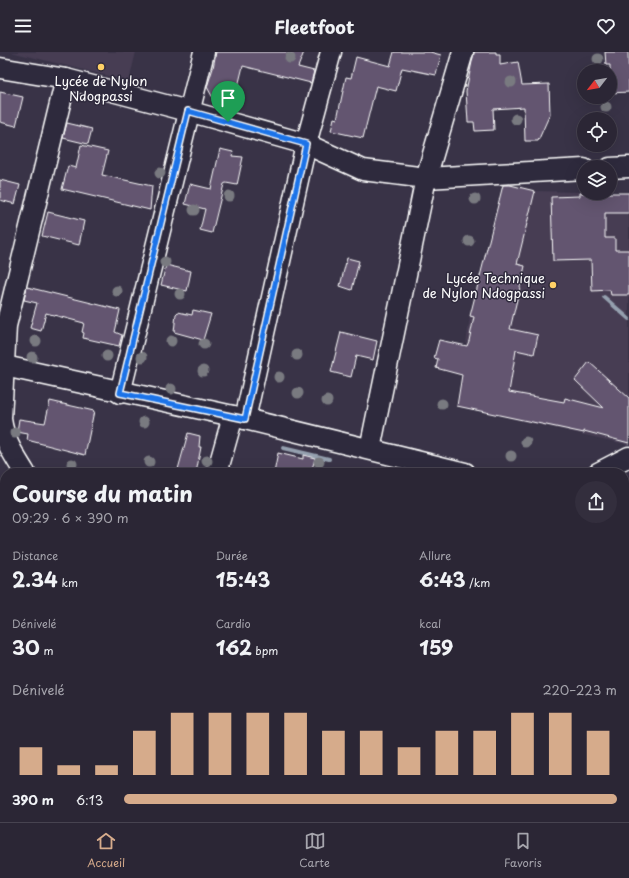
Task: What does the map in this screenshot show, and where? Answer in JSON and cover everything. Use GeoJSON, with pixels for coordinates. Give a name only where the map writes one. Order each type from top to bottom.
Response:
{"type":"FeatureCollection","features":[{"type":"Feature","properties":{"kind":"street"},"geometry":{"type":"LineString","coordinates":[[120,393],[188,111],[204,52]]}},
{"type":"Feature","properties":{"kind":"street"},"geometry":{"type":"LineString","coordinates":[[219,468],[239,418],[306,144],[331,52]]}},
{"type":"Feature","properties":{"kind":"street"},"geometry":{"type":"LineString","coordinates":[[370,449],[426,178],[463,52]]}},
{"type":"Feature","properties":{"kind":"street"},"geometry":{"type":"LineString","coordinates":[[0,68],[66,79],[306,144],[363,170],[426,178],[577,169]]}},
{"type":"Feature","properties":{"kind":"street"},"geometry":{"type":"LineString","coordinates":[[22,468],[10,450],[3,433],[1,419],[2,366],[6,326],[66,79]]}},
{"type":"Feature","properties":{"kind":"street"},"geometry":{"type":"LineString","coordinates":[[617,168],[629,167]]}},
{"type":"Feature","properties":{"kind":"street"},"geometry":{"type":"LineString","coordinates":[[2,366],[239,418],[445,468]]}},
{"type":"Feature","properties":{"kind":"street"},"geometry":{"type":"LineString","coordinates":[[608,468],[629,457]]}},
{"type":"Feature","properties":{"kind":"shaded area","name":"Lycée de Nylon Ndogpassi"},"geometry":{"type":"Polygon","coordinates":[[[11,52],[136,52],[129,81],[11,52]]]}},
{"type":"Feature","properties":{"kind":"shaded area","name":"Lycée Technique de Nylon Ndogpassi"},"geometry":{"type":"Polygon","coordinates":[[[503,183],[535,191],[577,192],[577,200],[617,200],[617,193],[629,193],[629,445],[457,406],[470,316],[503,183]]]}},
{"type":"Feature","properties":{"kind":"building"},"geometry":{"type":"Polygon","coordinates":[[[216,52],[304,52],[298,67],[314,71],[311,83],[243,66],[234,103],[213,98],[207,87],[216,52]]]}},
{"type":"Feature","properties":{"kind":"building"},"geometry":{"type":"Polygon","coordinates":[[[394,52],[430,52],[441,55],[436,75],[402,68],[396,91],[376,86],[363,138],[331,131],[334,118],[337,119],[346,77],[351,78],[356,57],[390,66],[394,52]]]}},
{"type":"Feature","properties":{"kind":"building"},"geometry":{"type":"Polygon","coordinates":[[[474,52],[496,52],[496,54],[500,54],[500,65],[518,62],[522,85],[549,84],[550,114],[538,141],[525,141],[524,107],[493,109],[494,130],[475,131],[474,122],[468,122],[466,91],[474,52]]]}},
{"type":"Feature","properties":{"kind":"building"},"geometry":{"type":"Polygon","coordinates":[[[605,52],[628,52],[629,92],[617,93],[617,64],[606,64],[605,52]]]}},
{"type":"Feature","properties":{"kind":"building"},"geometry":{"type":"Polygon","coordinates":[[[0,92],[23,97],[16,126],[0,122],[0,92]]]}},
{"type":"Feature","properties":{"kind":"building"},"geometry":{"type":"Polygon","coordinates":[[[67,123],[92,129],[88,144],[63,138],[67,123]]]}},
{"type":"Feature","properties":{"kind":"building"},"geometry":{"type":"Polygon","coordinates":[[[81,145],[108,151],[102,175],[152,186],[150,210],[62,189],[68,166],[76,168],[81,145]]]}},
{"type":"Feature","properties":{"kind":"building"},"geometry":{"type":"Polygon","coordinates":[[[220,149],[233,152],[232,156],[243,157],[237,185],[224,184],[212,233],[200,230],[205,209],[185,204],[190,184],[211,189],[220,149]]]}},
{"type":"Feature","properties":{"kind":"building"},"geometry":{"type":"Polygon","coordinates":[[[0,180],[20,185],[15,204],[0,200],[0,180]]]}},
{"type":"Feature","properties":{"kind":"building"},"geometry":{"type":"Polygon","coordinates":[[[503,185],[510,185],[535,191],[517,264],[525,266],[510,329],[538,335],[534,354],[516,350],[509,392],[564,402],[565,398],[604,408],[575,380],[589,362],[629,398],[629,443],[584,431],[584,433],[457,406],[462,375],[436,368],[438,359],[434,358],[439,340],[467,346],[469,341],[474,317],[470,316],[503,185]]]}},
{"type":"Feature","properties":{"kind":"building"},"geometry":{"type":"Polygon","coordinates":[[[617,193],[629,193],[629,213],[605,213],[605,238],[615,238],[615,250],[629,250],[629,295],[611,295],[610,290],[592,291],[591,260],[553,261],[551,197],[577,196],[577,200],[617,200],[617,193]]]}},
{"type":"Feature","properties":{"kind":"building"},"geometry":{"type":"Polygon","coordinates":[[[48,212],[84,221],[79,245],[42,236],[48,212]]]}},
{"type":"Feature","properties":{"kind":"building"},"geometry":{"type":"Polygon","coordinates":[[[347,258],[359,261],[352,290],[340,286],[347,258]]]}},
{"type":"Feature","properties":{"kind":"building"},"geometry":{"type":"Polygon","coordinates":[[[166,265],[191,271],[187,291],[161,285],[166,265]]]}},
{"type":"Feature","properties":{"kind":"building"},"geometry":{"type":"Polygon","coordinates":[[[27,287],[120,310],[115,332],[122,335],[119,346],[83,338],[84,333],[82,332],[84,323],[46,313],[41,331],[30,328],[37,303],[24,300],[27,287]]]}},
{"type":"Feature","properties":{"kind":"building"},"geometry":{"type":"Polygon","coordinates":[[[193,310],[211,314],[203,340],[174,332],[176,314],[178,312],[192,315],[193,310]]]}},
{"type":"Feature","properties":{"kind":"building"},"geometry":{"type":"Polygon","coordinates":[[[341,332],[377,341],[373,360],[356,356],[351,377],[331,372],[341,332]]]}},
{"type":"Feature","properties":{"kind":"building"},"geometry":{"type":"Polygon","coordinates":[[[50,401],[94,411],[85,455],[27,440],[28,434],[17,432],[19,419],[45,423],[50,401]]]}},
{"type":"Feature","properties":{"kind":"building"},"geometry":{"type":"Polygon","coordinates":[[[188,433],[200,436],[199,447],[201,447],[197,468],[178,468],[188,433]]]}},
{"type":"Feature","properties":{"kind":"building"},"geometry":{"type":"Polygon","coordinates":[[[278,453],[303,459],[303,455],[315,458],[312,468],[275,468],[278,453]]]}},
{"type":"Feature","properties":{"kind":"waterway"},"geometry":{"type":"LineString","coordinates":[[604,297],[629,319]]}},
{"type":"Feature","properties":{"kind":"waterway"},"geometry":{"type":"LineString","coordinates":[[283,448],[329,459]]}},
{"type":"Feature","properties":{"kind":"place","name":"Lycée de Nylon Ndogpassi"},"geometry":{"type":"Point","coordinates":[101,67]}},
{"type":"Feature","properties":{"kind":"place","name":"Lycée Technique de Nylon Ndogpassi"},"geometry":{"type":"Point","coordinates":[553,285]}},
{"type":"Feature","properties":{"kind":"route"},"geometry":{"type":"LineString","coordinates":[[188,111],[228,122],[306,144],[245,419],[120,393],[188,111]]}}]}
